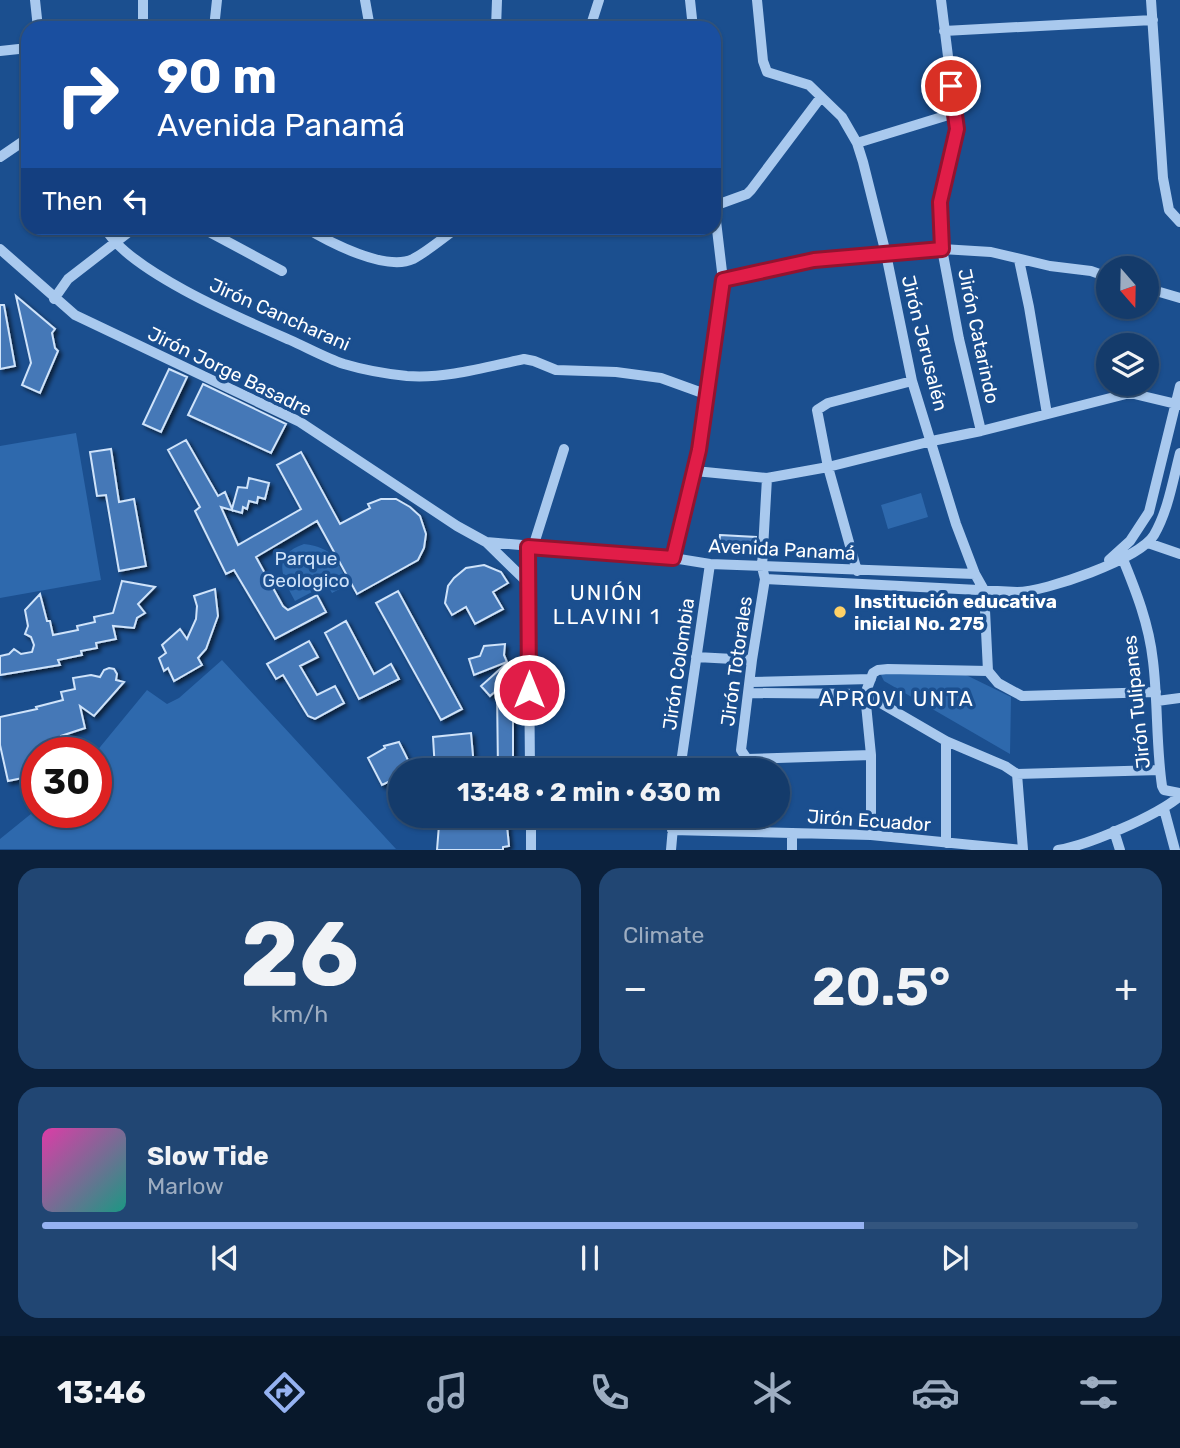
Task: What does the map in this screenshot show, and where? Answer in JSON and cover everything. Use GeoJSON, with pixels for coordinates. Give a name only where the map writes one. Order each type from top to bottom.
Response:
{"type":"FeatureCollection","features":[{"type":"Feature","properties":{"kind":"street"},"geometry":{"type":"LineString","coordinates":[[34,0],[37,21]]}},
{"type":"Feature","properties":{"kind":"street"},"geometry":{"type":"LineString","coordinates":[[143,0],[143,21]]}},
{"type":"Feature","properties":{"kind":"street"},"geometry":{"type":"LineString","coordinates":[[215,21],[217,0]]}},
{"type":"Feature","properties":{"kind":"street"},"geometry":{"type":"LineString","coordinates":[[365,0],[369,21]]}},
{"type":"Feature","properties":{"kind":"street"},"geometry":{"type":"LineString","coordinates":[[496,21],[497,0]]}},
{"type":"Feature","properties":{"kind":"street"},"geometry":{"type":"LineString","coordinates":[[592,21],[599,0]]}},
{"type":"Feature","properties":{"kind":"street"},"geometry":{"type":"LineString","coordinates":[[690,0],[692,21]]}},
{"type":"Feature","properties":{"kind":"street","name":"Jirón Jerusalén"},"geometry":{"type":"LineString","coordinates":[[757,0],[763,61],[767,72],[809,85],[842,117],[856,143],[886,254],[912,381],[956,524],[975,574]]}},
{"type":"Feature","properties":{"kind":"street","name":"Jirón Catarindo"},"geometry":{"type":"LineString","coordinates":[[941,0],[957,129],[940,202],[942,249],[959,339],[981,431]]}},
{"type":"Feature","properties":{"kind":"street"},"geometry":{"type":"LineString","coordinates":[[1151,0],[1163,178],[1169,210],[1180,222]]}},
{"type":"Feature","properties":{"kind":"street"},"geometry":{"type":"LineString","coordinates":[[944,31],[1153,20]]}},
{"type":"Feature","properties":{"kind":"street"},"geometry":{"type":"LineString","coordinates":[[0,51],[21,49]]}},
{"type":"Feature","properties":{"kind":"street"},"geometry":{"type":"LineString","coordinates":[[721,203],[747,194],[751,190],[821,97]]}},
{"type":"Feature","properties":{"kind":"street"},"geometry":{"type":"LineString","coordinates":[[856,143],[955,113]]}},
{"type":"Feature","properties":{"kind":"street"},"geometry":{"type":"LineString","coordinates":[[0,157],[21,143]]}},
{"type":"Feature","properties":{"kind":"street","name":"Jirón Cancharani"},"geometry":{"type":"LineString","coordinates":[[110,235],[150,269],[219,308],[343,363],[371,370],[426,376],[462,372],[524,359],[556,370],[617,372],[661,378],[708,395]]}},
{"type":"Feature","properties":{"kind":"street"},"geometry":{"type":"LineString","coordinates":[[54,299],[68,279],[123,235]]}},
{"type":"Feature","properties":{"kind":"street"},"geometry":{"type":"LineString","coordinates":[[215,235],[282,271]]}},
{"type":"Feature","properties":{"kind":"street"},"geometry":{"type":"LineString","coordinates":[[318,235],[364,256],[402,262],[413,259],[447,235]]}},
{"type":"Feature","properties":{"kind":"street"},"geometry":{"type":"LineString","coordinates":[[673,558],[695,471],[708,395],[723,280],[718,235]]}},
{"type":"Feature","properties":{"kind":"street","name":"Jirón Jorge Basadre"},"geometry":{"type":"LineString","coordinates":[[0,249],[54,299],[92,325],[300,422],[486,542]]}},
{"type":"Feature","properties":{"kind":"street"},"geometry":{"type":"LineString","coordinates":[[723,280],[814,260],[942,249],[991,252],[1050,267],[1096,272]]}},
{"type":"Feature","properties":{"kind":"street"},"geometry":{"type":"LineString","coordinates":[[1019,260],[1047,414]]}},
{"type":"Feature","properties":{"kind":"street"},"geometry":{"type":"LineString","coordinates":[[1159,292],[1180,298]]}},
{"type":"Feature","properties":{"kind":"street"},"geometry":{"type":"LineString","coordinates":[[857,571],[828,467],[817,410],[828,402],[912,381]]}},
{"type":"Feature","properties":{"kind":"street","name":"Avenida Panamá"},"geometry":{"type":"LineString","coordinates":[[1101,568],[1130,541],[1149,512],[1157,474],[1178,404],[1180,386]]}},
{"type":"Feature","properties":{"kind":"street"},"geometry":{"type":"LineString","coordinates":[[695,471],[767,478],[828,467],[1130,394],[1178,404]]}},
{"type":"Feature","properties":{"kind":"street"},"geometry":{"type":"LineString","coordinates":[[530,758],[530,547],[564,449]]}},
{"type":"Feature","properties":{"kind":"street"},"geometry":{"type":"LineString","coordinates":[[1180,453],[1176,487],[1148,543],[1180,554]]}},
{"type":"Feature","properties":{"kind":"street"},"geometry":{"type":"LineString","coordinates":[[1157,474],[1176,487]]}},
{"type":"Feature","properties":{"kind":"street","name":"Jirón Totorales"},"geometry":{"type":"LineString","coordinates":[[767,478],[762,567],[765,579],[741,750],[747,759],[871,755]]}},
{"type":"Feature","properties":{"kind":"street"},"geometry":{"type":"LineString","coordinates":[[486,542],[528,583]]}},
{"type":"Feature","properties":{"kind":"street","name":"Avenida Panamá"},"geometry":{"type":"LineString","coordinates":[[486,542],[673,558],[710,564],[975,574]]}},
{"type":"Feature","properties":{"kind":"street","name":"Avenida Panamá"},"geometry":{"type":"LineString","coordinates":[[765,579],[1032,592],[1101,568],[1148,543]]}},
{"type":"Feature","properties":{"kind":"street","name":"Jirón Tulipanes"},"geometry":{"type":"LineString","coordinates":[[1122,557],[1139,598],[1149,635],[1164,790],[1180,794]]}},
{"type":"Feature","properties":{"kind":"street","name":"Jirón Colombia"},"geometry":{"type":"LineString","coordinates":[[682,758],[710,564]]}},
{"type":"Feature","properties":{"kind":"street"},"geometry":{"type":"LineString","coordinates":[[975,574],[984,590],[988,671],[998,683],[1022,696],[1180,698]]}},
{"type":"Feature","properties":{"kind":"street"},"geometry":{"type":"LineString","coordinates":[[696,657],[752,660]]}},
{"type":"Feature","properties":{"kind":"street"},"geometry":{"type":"LineString","coordinates":[[871,835],[871,755],[864,694],[873,673],[878,670],[988,671]]}},
{"type":"Feature","properties":{"kind":"street"},"geometry":{"type":"LineString","coordinates":[[751,682],[871,679]]}},
{"type":"Feature","properties":{"kind":"street"},"geometry":{"type":"LineString","coordinates":[[750,694],[864,694],[946,741],[1005,766],[1017,774],[1160,770]]}},
{"type":"Feature","properties":{"kind":"street"},"geometry":{"type":"LineString","coordinates":[[946,741],[946,843]]}},
{"type":"Feature","properties":{"kind":"street"},"geometry":{"type":"LineString","coordinates":[[1017,774],[1022,849]]}},
{"type":"Feature","properties":{"kind":"street"},"geometry":{"type":"LineString","coordinates":[[1058,849],[1114,831],[1164,809],[1180,794]]}},
{"type":"Feature","properties":{"kind":"street"},"geometry":{"type":"LineString","coordinates":[[1164,809],[1175,849]]}},
{"type":"Feature","properties":{"kind":"street"},"geometry":{"type":"LineString","coordinates":[[531,828],[531,849]]}},
{"type":"Feature","properties":{"kind":"street"},"geometry":{"type":"LineString","coordinates":[[671,849],[672,830]]}},
{"type":"Feature","properties":{"kind":"street","name":"Jirón Ecuador"},"geometry":{"type":"LineString","coordinates":[[672,830],[871,835],[926,845],[946,843],[1022,849]]}},
{"type":"Feature","properties":{"kind":"street"},"geometry":{"type":"LineString","coordinates":[[1114,831],[1120,849]]}},
{"type":"Feature","properties":{"kind":"street"},"geometry":{"type":"LineString","coordinates":[[792,833],[792,849]]}},
{"type":"Feature","properties":{"kind":"green space"},"geometry":{"type":"Polygon","coordinates":[[[76,433],[101,580],[0,598],[0,446],[76,433]]]}},
{"type":"Feature","properties":{"kind":"green space"},"geometry":{"type":"Polygon","coordinates":[[[921,493],[928,517],[888,529],[881,505],[921,493]]]}},
{"type":"Feature","properties":{"kind":"green space","name":"Parque Geologico"},"geometry":{"type":"Polygon","coordinates":[[[304,544],[322,548],[333,556],[349,584],[332,593],[327,584],[295,601],[283,576],[283,561],[287,554],[304,544]]]}},
{"type":"Feature","properties":{"kind":"green space"},"geometry":{"type":"Polygon","coordinates":[[[222,660],[396,849],[0,849],[0,839],[21,822],[21,828],[112,828],[112,737],[108,737],[147,690],[167,704],[179,698],[222,660]]]}},
{"type":"Feature","properties":{"kind":"green space"},"geometry":{"type":"Polygon","coordinates":[[[885,672],[964,674],[1011,697],[1010,754],[884,681],[881,675],[885,672]]]}},
{"type":"Feature","properties":{"kind":"building"},"geometry":{"type":"Polygon","coordinates":[[[16,296],[55,329],[52,333],[58,351],[40,393],[22,385],[31,363],[16,296]]]}},
{"type":"Feature","properties":{"kind":"building"},"geometry":{"type":"Polygon","coordinates":[[[0,305],[4,305],[15,366],[0,369],[0,305]]]}},
{"type":"Feature","properties":{"kind":"building"},"geometry":{"type":"Polygon","coordinates":[[[169,369],[187,377],[161,432],[143,424],[169,369]]]}},
{"type":"Feature","properties":{"kind":"building"},"geometry":{"type":"Polygon","coordinates":[[[203,384],[286,424],[271,453],[188,415],[203,384]]]}},
{"type":"Feature","properties":{"kind":"building"},"geometry":{"type":"Polygon","coordinates":[[[186,440],[218,496],[225,492],[232,509],[238,487],[247,488],[249,478],[269,483],[265,499],[258,497],[257,503],[249,501],[247,509],[243,507],[242,513],[221,507],[238,545],[301,509],[277,465],[301,452],[340,524],[370,508],[368,504],[381,499],[396,499],[420,516],[426,534],[424,548],[418,560],[357,594],[317,521],[256,557],[283,606],[288,610],[317,595],[326,612],[275,639],[234,570],[226,574],[195,511],[200,507],[168,450],[186,440]]]}},
{"type":"Feature","properties":{"kind":"building"},"geometry":{"type":"Polygon","coordinates":[[[111,449],[119,502],[134,499],[146,566],[119,571],[106,495],[97,496],[90,452],[111,449]]]}},
{"type":"Feature","properties":{"kind":"building"},"geometry":{"type":"Polygon","coordinates":[[[720,535],[756,537],[756,549],[719,547],[720,535]]]}},
{"type":"Feature","properties":{"kind":"building"},"geometry":{"type":"Polygon","coordinates":[[[484,565],[501,572],[508,583],[493,592],[503,609],[475,624],[466,607],[452,615],[445,603],[448,586],[454,578],[466,568],[484,565]]]}},
{"type":"Feature","properties":{"kind":"building"},"geometry":{"type":"Polygon","coordinates":[[[122,581],[155,587],[138,604],[145,613],[137,618],[134,628],[113,626],[116,639],[96,643],[97,648],[81,651],[82,655],[58,660],[60,665],[0,675],[0,656],[9,654],[14,649],[21,654],[32,652],[34,645],[31,637],[25,634],[28,626],[25,610],[40,594],[53,635],[78,630],[77,626],[95,622],[94,617],[113,613],[122,581]]]}},
{"type":"Feature","properties":{"kind":"building"},"geometry":{"type":"Polygon","coordinates":[[[215,589],[218,616],[206,649],[198,658],[202,665],[174,681],[168,668],[164,671],[159,658],[166,653],[162,645],[180,629],[187,639],[196,619],[197,606],[194,596],[215,589]]]}},
{"type":"Feature","properties":{"kind":"building"},"geometry":{"type":"Polygon","coordinates":[[[398,591],[462,709],[441,720],[376,603],[398,591]]]}},
{"type":"Feature","properties":{"kind":"building"},"geometry":{"type":"Polygon","coordinates":[[[346,621],[374,674],[391,664],[399,679],[359,699],[325,633],[346,621]]]}},
{"type":"Feature","properties":{"kind":"building"},"geometry":{"type":"Polygon","coordinates":[[[309,641],[318,657],[300,666],[317,695],[335,686],[344,703],[315,719],[308,716],[283,675],[276,679],[267,664],[309,641]]]}},
{"type":"Feature","properties":{"kind":"building"},"geometry":{"type":"Polygon","coordinates":[[[505,644],[504,655],[507,662],[474,675],[469,659],[480,656],[484,646],[505,644]]]}},
{"type":"Feature","properties":{"kind":"building"},"geometry":{"type":"Polygon","coordinates":[[[507,663],[512,671],[519,675],[502,702],[513,702],[513,758],[498,758],[497,690],[490,696],[481,686],[507,663]]]}},
{"type":"Feature","properties":{"kind":"building"},"geometry":{"type":"Polygon","coordinates":[[[114,669],[116,680],[124,682],[94,716],[80,706],[85,728],[61,737],[21,737],[21,778],[8,781],[0,745],[0,717],[63,700],[61,692],[75,689],[73,678],[91,675],[100,677],[104,670],[114,669]]]}},
{"type":"Feature","properties":{"kind":"building"},"geometry":{"type":"Polygon","coordinates":[[[471,733],[473,758],[434,758],[433,737],[471,733]]]}},
{"type":"Feature","properties":{"kind":"building"},"geometry":{"type":"Polygon","coordinates":[[[399,742],[407,758],[388,758],[388,782],[382,785],[368,758],[385,748],[384,746],[399,742]]]}},
{"type":"Feature","properties":{"kind":"building"},"geometry":{"type":"Polygon","coordinates":[[[439,828],[507,828],[509,846],[503,847],[503,850],[437,850],[439,828]]]}},
{"type":"Feature","properties":{"kind":"place","name":"Institución educativa inicial No. 275"},"geometry":{"type":"Point","coordinates":[840,612]}},
{"type":"Feature","properties":{"kind":"district","name":"UNIÓN LLAVINI 1"},"geometry":{"type":"Point","coordinates":[607,605]}},
{"type":"Feature","properties":{"kind":"district","name":"APROVI UNTA"},"geometry":{"type":"Point","coordinates":[897,699]}},
{"type":"Feature","properties":{"kind":"route"},"geometry":{"type":"LineString","coordinates":[[529,690],[528,547],[673,558],[699,450],[723,280],[814,260],[942,249],[940,202],[957,129],[951,86]]}}]}
